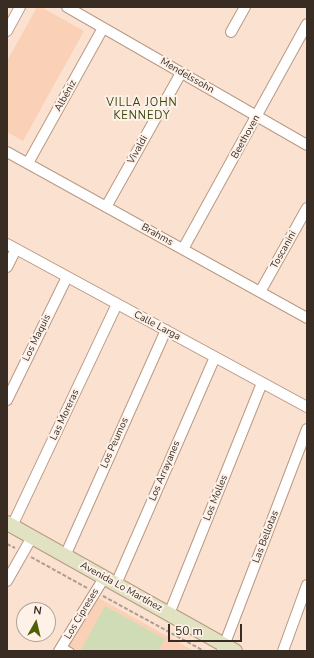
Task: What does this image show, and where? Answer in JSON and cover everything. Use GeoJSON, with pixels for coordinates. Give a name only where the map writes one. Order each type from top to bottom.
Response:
{"type":"FeatureCollection","features":[{"type":"Feature","properties":{"kind":"main road","name":"Avenida Lo Martínez"},"geometry":{"type":"LineString","coordinates":[[10,525],[169,614],[228,649]]}},
{"type":"Feature","properties":{"kind":"street"},"geometry":{"type":"LineString","coordinates":[[7,31],[20,7]]}},
{"type":"Feature","properties":{"kind":"street","name":"Mendelssohn"},"geometry":{"type":"LineString","coordinates":[[67,7],[307,145]]}},
{"type":"Feature","properties":{"kind":"street"},"geometry":{"type":"LineString","coordinates":[[230,32],[245,7]]}},
{"type":"Feature","properties":{"kind":"street","name":"Beethoven"},"geometry":{"type":"LineString","coordinates":[[183,249],[307,24]]}},
{"type":"Feature","properties":{"kind":"street","name":"Albéniz"},"geometry":{"type":"LineString","coordinates":[[28,163],[104,28]]}},
{"type":"Feature","properties":{"kind":"street","name":"Vivaldi"},"geometry":{"type":"LineString","coordinates":[[106,207],[181,73]]}},
{"type":"Feature","properties":{"kind":"street","name":"Brahms"},"geometry":{"type":"LineString","coordinates":[[7,152],[307,318]]}},
{"type":"Feature","properties":{"kind":"street","name":"Toscanini"},"geometry":{"type":"LineString","coordinates":[[260,292],[307,208]]}},
{"type":"Feature","properties":{"kind":"street"},"geometry":{"type":"LineString","coordinates":[[7,266],[11,247]]}},
{"type":"Feature","properties":{"kind":"street","name":"Calle Larga"},"geometry":{"type":"LineString","coordinates":[[11,247],[307,407]]}},
{"type":"Feature","properties":{"kind":"street","name":"Los Maquis"},"geometry":{"type":"LineString","coordinates":[[7,400],[67,277]]}},
{"type":"Feature","properties":{"kind":"street","name":"Las Moreras"},"geometry":{"type":"LineString","coordinates":[[10,525],[117,304]]}},
{"type":"Feature","properties":{"kind":"street","name":"Los Peumos"},"geometry":{"type":"LineString","coordinates":[[65,556],[166,330]]}},
{"type":"Feature","properties":{"kind":"street","name":"Los Arrayanes"},"geometry":{"type":"LineString","coordinates":[[110,581],[214,357]]}},
{"type":"Feature","properties":{"kind":"street","name":"Los Molles"},"geometry":{"type":"LineString","coordinates":[[169,614],[262,383]]}},
{"type":"Feature","properties":{"kind":"street","name":"Las Bellotas"},"geometry":{"type":"LineString","coordinates":[[228,649],[307,429]]}},
{"type":"Feature","properties":{"kind":"street"},"geometry":{"type":"LineString","coordinates":[[7,581],[32,538]]}},
{"type":"Feature","properties":{"kind":"street","name":"Los Cipreses"},"geometry":{"type":"LineString","coordinates":[[64,649],[95,592],[110,581]]}},
{"type":"Feature","properties":{"kind":"street"},"geometry":{"type":"LineString","coordinates":[[283,651],[307,585]]}},
{"type":"Feature","properties":{"kind":"path"},"geometry":{"type":"LineString","coordinates":[[7,544],[204,651]]}},
{"type":"Feature","properties":{"kind":"shaded area"},"geometry":{"type":"Polygon","coordinates":[[[37,7],[41,7],[84,31],[23,141],[7,132],[7,61],[37,7]]]}},
{"type":"Feature","properties":{"kind":"shaded area"},"geometry":{"type":"Polygon","coordinates":[[[97,597],[194,651],[66,651],[97,597]]]}},
{"type":"Feature","properties":{"kind":"green space"},"geometry":{"type":"Polygon","coordinates":[[[105,606],[165,639],[158,651],[81,650],[105,606]]]}},
{"type":"Feature","properties":{"kind":"district","name":"VILLA JOHN KENNEDY"},"geometry":{"type":"Point","coordinates":[142,109]}}]}
